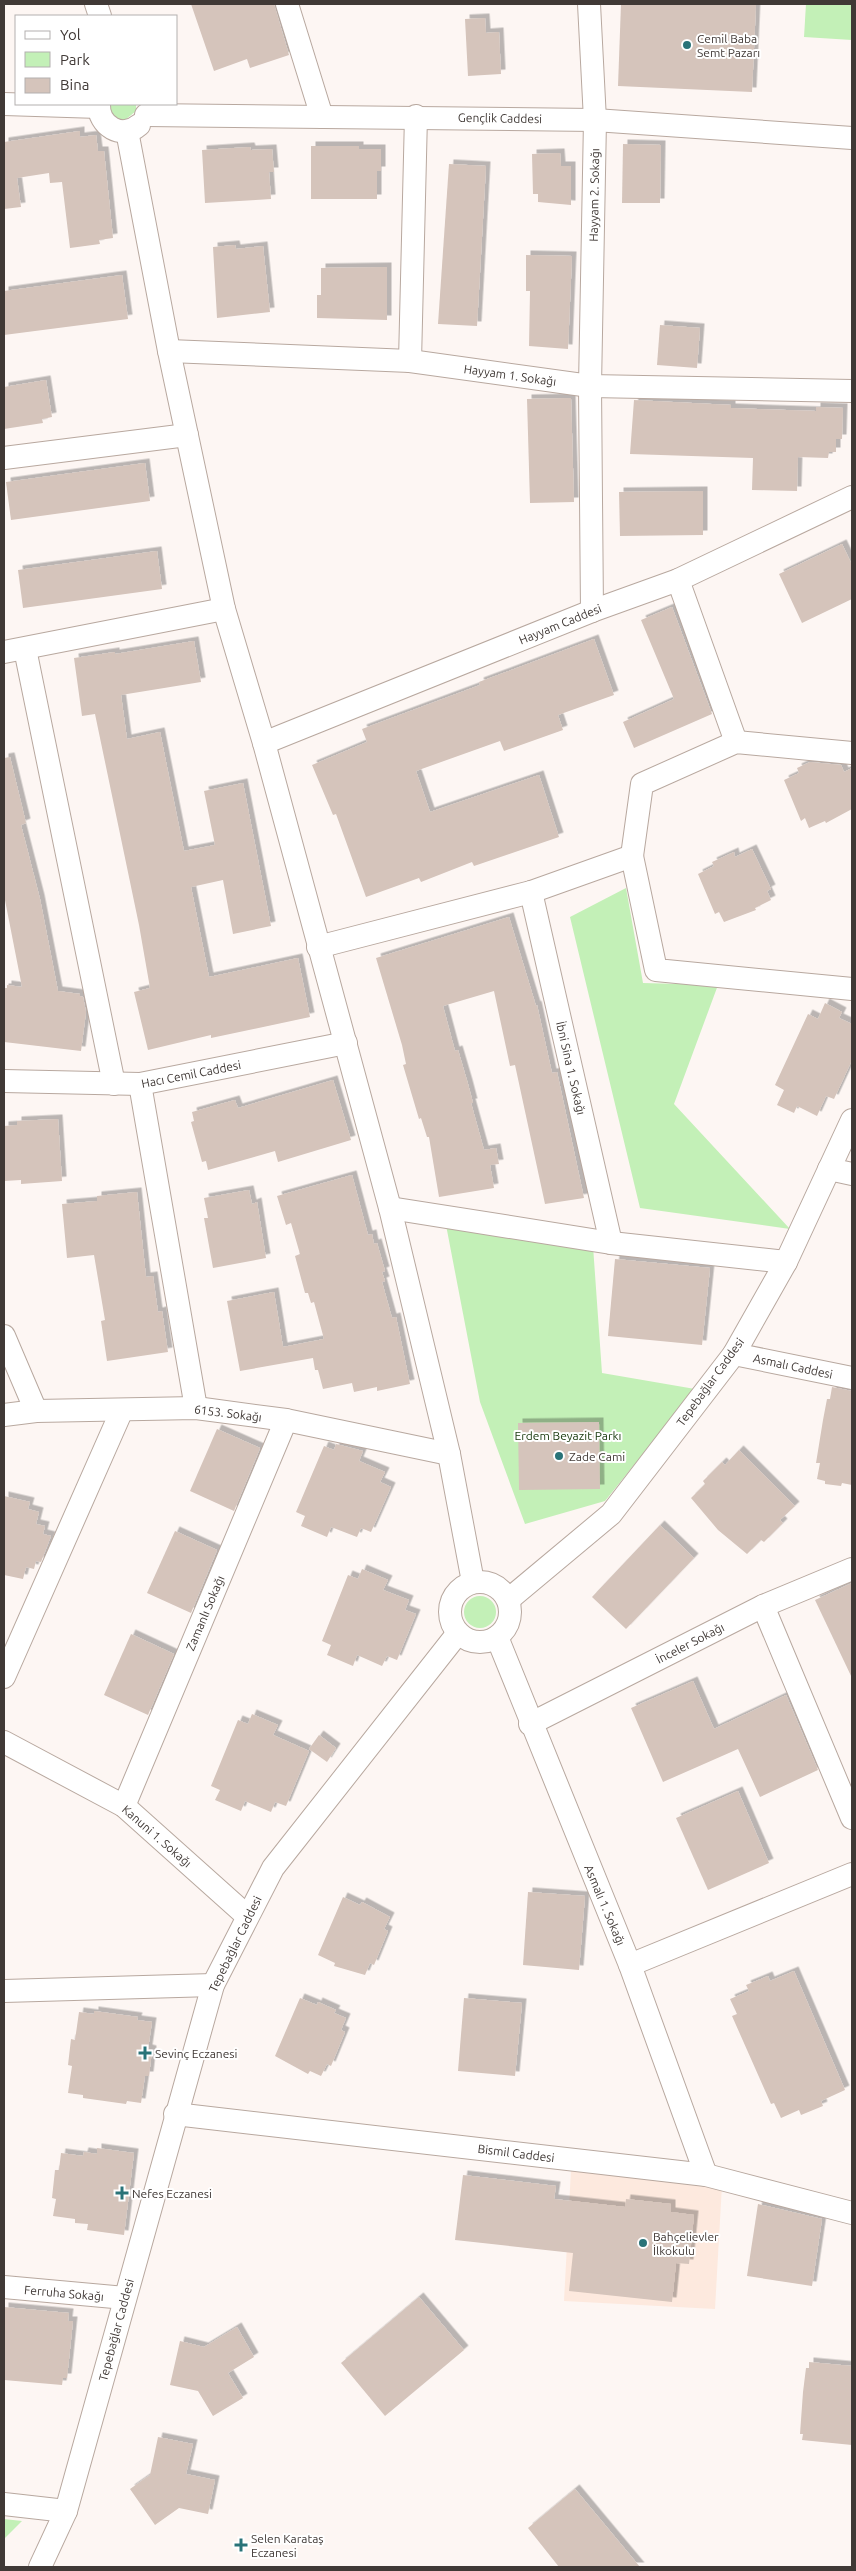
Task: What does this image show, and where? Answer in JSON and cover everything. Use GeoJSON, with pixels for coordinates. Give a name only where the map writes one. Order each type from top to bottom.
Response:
{"type":"FeatureCollection","features":[{"type":"Feature","properties":{"kind":"street"},"geometry":{"type":"LineString","coordinates":[[287,4],[322,117]]}},
{"type":"Feature","properties":{"kind":"street","name":"Hayyam 2. Sokağı"},"geometry":{"type":"LineString","coordinates":[[589,4],[595,120],[590,386],[592,611]]}},
{"type":"Feature","properties":{"kind":"street"},"geometry":{"type":"LineString","coordinates":[[99,105],[104,123],[119,131],[135,128],[147,109]]}},
{"type":"Feature","properties":{"kind":"street","name":"Gençlik Caddesi"},"geometry":{"type":"LineString","coordinates":[[147,109],[322,117],[416,116],[595,120],[852,138]]}},
{"type":"Feature","properties":{"kind":"street"},"geometry":{"type":"LineString","coordinates":[[410,361],[416,116]]}},
{"type":"Feature","properties":{"kind":"street"},"geometry":{"type":"LineString","coordinates":[[127,131],[169,351],[224,610],[264,743],[390,1208],[449,1454],[473,1582]]}},
{"type":"Feature","properties":{"kind":"street","name":"Hayyam 1. Sokağı"},"geometry":{"type":"LineString","coordinates":[[169,351],[410,361],[590,386],[852,391]]}},
{"type":"Feature","properties":{"kind":"street"},"geometry":{"type":"LineString","coordinates":[[4,458],[187,434]]}},
{"type":"Feature","properties":{"kind":"street","name":"Hayyam Caddesi"},"geometry":{"type":"LineString","coordinates":[[264,743],[592,611],[678,580],[852,497]]}},
{"type":"Feature","properties":{"kind":"street"},"geometry":{"type":"LineString","coordinates":[[678,580],[736,742]]}},
{"type":"Feature","properties":{"kind":"street"},"geometry":{"type":"LineString","coordinates":[[114,1084],[15,650],[224,610]]}},
{"type":"Feature","properties":{"kind":"street"},"geometry":{"type":"LineString","coordinates":[[852,753],[736,742],[642,784],[632,856],[656,970],[852,989]]}},
{"type":"Feature","properties":{"kind":"street"},"geometry":{"type":"LineString","coordinates":[[318,947],[531,892],[632,856]]}},
{"type":"Feature","properties":{"kind":"street","name":"İbni Sina 1. Sokağı"},"geometry":{"type":"LineString","coordinates":[[531,892],[611,1243]]}},
{"type":"Feature","properties":{"kind":"street","name":"Hacı Cemil Caddesi"},"geometry":{"type":"LineString","coordinates":[[4,1081],[140,1084],[346,1043]]}},
{"type":"Feature","properties":{"kind":"street"},"geometry":{"type":"LineString","coordinates":[[140,1084],[196,1408]]}},
{"type":"Feature","properties":{"kind":"street","name":"Tepebağlar Caddesi"},"geometry":{"type":"LineString","coordinates":[[508,1600],[611,1514],[734,1354],[786,1262],[852,1120]]}},
{"type":"Feature","properties":{"kind":"street"},"geometry":{"type":"LineString","coordinates":[[829,1169],[852,1174]]}},
{"type":"Feature","properties":{"kind":"street"},"geometry":{"type":"LineString","coordinates":[[390,1208],[611,1243],[786,1262]]}},
{"type":"Feature","properties":{"kind":"street"},"geometry":{"type":"LineString","coordinates":[[4,1336],[36,1411]]}},
{"type":"Feature","properties":{"kind":"street","name":"Asmalı Caddesi"},"geometry":{"type":"LineString","coordinates":[[734,1354],[852,1378]]}},
{"type":"Feature","properties":{"kind":"street","name":"6153. Sokağı"},"geometry":{"type":"LineString","coordinates":[[4,1415],[36,1411],[196,1408],[286,1420],[449,1454]]}},
{"type":"Feature","properties":{"kind":"street"},"geometry":{"type":"LineString","coordinates":[[4,1677],[122,1410]]}},
{"type":"Feature","properties":{"kind":"street","name":"Zamanlı Sokağı"},"geometry":{"type":"LineString","coordinates":[[124,1806],[286,1420]]}},
{"type":"Feature","properties":{"kind":"street","name":"İnceler Sokağı"},"geometry":{"type":"LineString","coordinates":[[530,1724],[763,1606],[852,1568]]}},
{"type":"Feature","properties":{"kind":"street"},"geometry":{"type":"LineString","coordinates":[[473,1582],[484,1582],[494,1585],[508,1600],[510,1610],[509,1621],[497,1637],[487,1642],[476,1642],[458,1633],[450,1614],[451,1603],[456,1594],[473,1582]]}},
{"type":"Feature","properties":{"kind":"street"},"geometry":{"type":"LineString","coordinates":[[763,1606],[852,1818]]}},
{"type":"Feature","properties":{"kind":"street","name":"Tepebağlar Caddesi"},"geometry":{"type":"LineString","coordinates":[[40,2567],[66,2511],[175,2114],[214,1985],[247,1916],[273,1868],[458,1633]]}},
{"type":"Feature","properties":{"kind":"street","name":"Asmalı 1. Sokağı"},"geometry":{"type":"LineString","coordinates":[[497,1637],[530,1724],[630,1965],[706,2175]]}},
{"type":"Feature","properties":{"kind":"street","name":"Kanuni 1. Sokağı"},"geometry":{"type":"LineString","coordinates":[[4,1742],[124,1806],[247,1916]]}},
{"type":"Feature","properties":{"kind":"street"},"geometry":{"type":"LineString","coordinates":[[630,1965],[852,1874]]}},
{"type":"Feature","properties":{"kind":"street"},"geometry":{"type":"LineString","coordinates":[[4,1991],[214,1985]]}},
{"type":"Feature","properties":{"kind":"street","name":"Bismil Caddesi"},"geometry":{"type":"LineString","coordinates":[[175,2114],[706,2175],[852,2212]]}},
{"type":"Feature","properties":{"kind":"street","name":"Ferruha Sokağı"},"geometry":{"type":"LineString","coordinates":[[4,2288],[125,2298]]}},
{"type":"Feature","properties":{"kind":"street"},"geometry":{"type":"LineString","coordinates":[[4,2504],[66,2511]]}},
{"type":"Feature","properties":{"kind":"shaded area","name":"Bahçelievler İlkokulu"},"geometry":{"type":"Polygon","coordinates":[[[571,2170],[722,2185],[715,2309],[564,2301],[571,2170]]]}},
{"type":"Feature","properties":{"kind":"green space"},"geometry":{"type":"Polygon","coordinates":[[[806,4],[852,4],[852,40],[804,37],[806,4]]]}},
{"type":"Feature","properties":{"kind":"green space"},"geometry":{"type":"Polygon","coordinates":[[[110,105],[136,105],[136,111],[125,120],[116,119],[110,111],[110,105]]]}},
{"type":"Feature","properties":{"kind":"green space"},"geometry":{"type":"Polygon","coordinates":[[[626,888],[643,983],[718,985],[674,1104],[790,1229],[640,1208],[570,917],[626,888]]]}},
{"type":"Feature","properties":{"kind":"green space","name":"Erdem Beyazit Parkı"},"geometry":{"type":"Polygon","coordinates":[[[446,1225],[593,1246],[602,1373],[695,1389],[605,1501],[525,1524],[480,1402],[446,1225]]]}},
{"type":"Feature","properties":{"kind":"green space"},"geometry":{"type":"Polygon","coordinates":[[[480,1596],[492,1600],[496,1612],[492,1624],[480,1628],[468,1624],[464,1612],[468,1600],[480,1596]]]}},
{"type":"Feature","properties":{"kind":"green space"},"geometry":{"type":"Polygon","coordinates":[[[4,2519],[22,2521],[4,2539],[4,2519]]]}},
{"type":"Feature","properties":{"kind":"building"},"geometry":{"type":"Polygon","coordinates":[[[191,4],[274,4],[289,55],[250,68],[247,59],[214,71],[191,4]]]}},
{"type":"Feature","properties":{"kind":"building","name":"Cemil Baba Semt Pazarı"},"geometry":{"type":"Polygon","coordinates":[[[621,4],[756,4],[752,92],[618,86],[621,4]]]}},
{"type":"Feature","properties":{"kind":"building"},"geometry":{"type":"Polygon","coordinates":[[[485,18],[486,33],[499,32],[501,74],[468,76],[465,19],[485,18]]]}},
{"type":"Feature","properties":{"kind":"building"},"geometry":{"type":"Polygon","coordinates":[[[80,131],[80,137],[96,135],[98,151],[104,151],[113,238],[99,240],[100,244],[70,248],[62,182],[50,183],[49,173],[17,178],[21,207],[4,209],[4,142],[80,131]]]}},
{"type":"Feature","properties":{"kind":"building"},"geometry":{"type":"Polygon","coordinates":[[[623,144],[661,145],[660,203],[622,203],[623,144]]]}},
{"type":"Feature","properties":{"kind":"building"},"geometry":{"type":"Polygon","coordinates":[[[311,146],[359,146],[359,149],[381,149],[381,171],[377,171],[377,199],[311,199],[311,146]]]}},
{"type":"Feature","properties":{"kind":"building"},"geometry":{"type":"Polygon","coordinates":[[[250,147],[251,150],[272,149],[274,172],[269,172],[271,199],[205,203],[202,150],[250,147]]]}},
{"type":"Feature","properties":{"kind":"building"},"geometry":{"type":"Polygon","coordinates":[[[560,153],[561,166],[571,166],[571,205],[538,202],[538,194],[533,194],[532,154],[560,153]]]}},
{"type":"Feature","properties":{"kind":"building"},"geometry":{"type":"Polygon","coordinates":[[[449,164],[486,166],[477,326],[438,324],[449,164]]]}},
{"type":"Feature","properties":{"kind":"building"},"geometry":{"type":"Polygon","coordinates":[[[235,245],[236,249],[263,246],[270,312],[217,318],[213,247],[235,245]]]}},
{"type":"Feature","properties":{"kind":"building"},"geometry":{"type":"Polygon","coordinates":[[[526,255],[572,256],[568,349],[529,346],[530,291],[526,291],[526,255]]]}},
{"type":"Feature","properties":{"kind":"building"},"geometry":{"type":"Polygon","coordinates":[[[387,267],[387,320],[317,318],[317,295],[321,295],[321,268],[387,267]]]}},
{"type":"Feature","properties":{"kind":"building"},"geometry":{"type":"Polygon","coordinates":[[[122,275],[128,319],[4,335],[4,291],[122,275]]]}},
{"type":"Feature","properties":{"kind":"building"},"geometry":{"type":"Polygon","coordinates":[[[660,325],[700,328],[697,368],[657,365],[660,325]]]}},
{"type":"Feature","properties":{"kind":"building"},"geometry":{"type":"Polygon","coordinates":[[[46,380],[52,417],[42,419],[43,423],[4,429],[4,387],[46,380]]]}},
{"type":"Feature","properties":{"kind":"building"},"geometry":{"type":"Polygon","coordinates":[[[571,398],[574,502],[530,503],[527,399],[571,398]]]}},
{"type":"Feature","properties":{"kind":"building"},"geometry":{"type":"Polygon","coordinates":[[[634,400],[731,405],[731,408],[816,411],[816,407],[843,408],[842,439],[836,439],[836,452],[829,452],[828,458],[798,457],[797,491],[752,490],[753,458],[630,454],[634,400]]]}},
{"type":"Feature","properties":{"kind":"building"},"geometry":{"type":"Polygon","coordinates":[[[145,463],[150,501],[11,520],[6,482],[145,463]]]}},
{"type":"Feature","properties":{"kind":"building"},"geometry":{"type":"Polygon","coordinates":[[[703,491],[703,535],[620,536],[619,492],[703,491]]]}},
{"type":"Feature","properties":{"kind":"building"},"geometry":{"type":"Polygon","coordinates":[[[842,544],[852,565],[852,599],[802,623],[779,574],[842,544]]]}},
{"type":"Feature","properties":{"kind":"building"},"geometry":{"type":"Polygon","coordinates":[[[157,551],[162,589],[23,608],[18,570],[157,551]]]}},
{"type":"Feature","properties":{"kind":"building"},"geometry":{"type":"Polygon","coordinates":[[[672,607],[712,714],[634,748],[623,722],[674,699],[641,620],[672,607]]]}},
{"type":"Feature","properties":{"kind":"building"},"geometry":{"type":"Polygon","coordinates":[[[594,639],[614,695],[558,715],[563,730],[504,751],[500,741],[416,771],[430,812],[539,775],[559,837],[474,866],[472,862],[421,882],[419,878],[366,897],[336,814],[333,815],[312,765],[367,742],[362,729],[480,685],[479,682],[594,639]]]}},
{"type":"Feature","properties":{"kind":"building"},"geometry":{"type":"Polygon","coordinates":[[[194,641],[201,682],[121,695],[127,739],[160,732],[184,851],[215,845],[204,791],[243,783],[271,926],[233,934],[223,880],[191,887],[209,977],[298,958],[310,1017],[211,1038],[211,1035],[148,1050],[134,992],[150,988],[139,925],[95,714],[82,716],[74,658],[115,652],[115,654],[194,641]]]}},
{"type":"Feature","properties":{"kind":"building"},"geometry":{"type":"Polygon","coordinates":[[[10,757],[26,823],[21,825],[40,899],[58,991],[80,994],[83,997],[86,1012],[81,1051],[4,1042],[4,988],[7,988],[7,985],[22,987],[4,895],[4,758],[10,757]]]}},
{"type":"Feature","properties":{"kind":"building"},"geometry":{"type":"Polygon","coordinates":[[[810,762],[841,765],[844,772],[852,768],[852,809],[826,823],[825,821],[809,828],[805,818],[801,821],[784,780],[799,773],[797,768],[810,762]]]}},
{"type":"Feature","properties":{"kind":"building"},"geometry":{"type":"Polygon","coordinates":[[[752,849],[771,889],[767,891],[771,900],[755,908],[756,910],[724,922],[719,912],[715,914],[698,874],[714,866],[712,862],[734,852],[735,857],[752,849]]]}},
{"type":"Feature","properties":{"kind":"building"},"geometry":{"type":"Polygon","coordinates":[[[509,917],[537,1005],[552,1073],[557,1072],[584,1198],[545,1204],[515,1065],[510,1066],[494,991],[443,1006],[455,1051],[458,1050],[468,1084],[473,1103],[471,1103],[484,1150],[496,1148],[499,1164],[490,1165],[494,1188],[439,1197],[429,1137],[427,1137],[421,1118],[419,1119],[403,1065],[406,1064],[402,1045],[376,958],[509,917]]]}},
{"type":"Feature","properties":{"kind":"building"},"geometry":{"type":"Polygon","coordinates":[[[825,1003],[842,1012],[839,1018],[852,1024],[852,1060],[834,1099],[826,1096],[817,1116],[797,1106],[794,1113],[777,1105],[784,1090],[775,1085],[808,1014],[818,1019],[825,1003]]]}},
{"type":"Feature","properties":{"kind":"building"},"geometry":{"type":"Polygon","coordinates":[[[333,1080],[351,1140],[278,1162],[275,1151],[208,1170],[206,1161],[202,1162],[191,1122],[194,1121],[192,1112],[235,1100],[238,1108],[333,1080]]]}},
{"type":"Feature","properties":{"kind":"building"},"geometry":{"type":"Polygon","coordinates":[[[58,1119],[62,1181],[21,1184],[21,1180],[4,1181],[4,1126],[17,1125],[17,1121],[58,1119]]]}},
{"type":"Feature","properties":{"kind":"building"},"geometry":{"type":"Polygon","coordinates":[[[352,1175],[368,1235],[372,1234],[374,1244],[377,1243],[385,1271],[382,1272],[385,1281],[382,1282],[392,1318],[396,1317],[410,1384],[377,1391],[377,1387],[354,1392],[352,1383],[323,1389],[318,1370],[315,1370],[313,1358],[240,1371],[227,1301],[274,1292],[283,1347],[324,1339],[314,1302],[311,1303],[308,1293],[305,1293],[295,1256],[300,1254],[291,1223],[286,1225],[277,1196],[352,1175]]]}},
{"type":"Feature","properties":{"kind":"building"},"geometry":{"type":"Polygon","coordinates":[[[249,1190],[252,1204],[257,1202],[266,1258],[213,1268],[204,1218],[208,1218],[204,1198],[249,1190]]]}},
{"type":"Feature","properties":{"kind":"building"},"geometry":{"type":"Polygon","coordinates":[[[137,1192],[146,1277],[153,1276],[158,1312],[162,1311],[168,1352],[107,1361],[101,1321],[105,1320],[94,1255],[67,1258],[62,1204],[97,1201],[97,1196],[137,1192]]]}},
{"type":"Feature","properties":{"kind":"building"},"geometry":{"type":"Polygon","coordinates":[[[615,1259],[710,1268],[702,1345],[608,1336],[615,1259]]]}},
{"type":"Feature","properties":{"kind":"building"},"geometry":{"type":"Polygon","coordinates":[[[832,1387],[852,1391],[852,1485],[842,1483],[841,1486],[825,1484],[825,1481],[817,1479],[820,1463],[816,1463],[823,1420],[827,1399],[830,1399],[832,1387]]]}},
{"type":"Feature","properties":{"kind":"building","name":"Zade Cami"},"geometry":{"type":"Polygon","coordinates":[[[599,1422],[600,1489],[519,1490],[518,1423],[599,1422]]]}},
{"type":"Feature","properties":{"kind":"building"},"geometry":{"type":"Polygon","coordinates":[[[217,1429],[260,1448],[234,1511],[190,1491],[217,1429]]]}},
{"type":"Feature","properties":{"kind":"building"},"geometry":{"type":"Polygon","coordinates":[[[336,1444],[363,1451],[359,1461],[385,1472],[380,1482],[391,1487],[371,1532],[361,1528],[357,1537],[331,1527],[327,1537],[301,1526],[305,1516],[296,1512],[324,1446],[334,1450],[336,1444]]]}},
{"type":"Feature","properties":{"kind":"building"},"geometry":{"type":"Polygon","coordinates":[[[739,1450],[795,1506],[780,1520],[783,1523],[764,1542],[761,1540],[747,1554],[718,1530],[691,1498],[705,1484],[703,1481],[722,1462],[725,1465],[739,1450]]]}},
{"type":"Feature","properties":{"kind":"building"},"geometry":{"type":"Polygon","coordinates":[[[4,1496],[30,1502],[28,1509],[39,1512],[36,1524],[45,1526],[43,1534],[51,1536],[41,1562],[36,1561],[34,1569],[26,1567],[23,1579],[4,1575],[4,1496]]]}},
{"type":"Feature","properties":{"kind":"building"},"geometry":{"type":"Polygon","coordinates":[[[660,1525],[694,1558],[626,1629],[592,1597],[660,1525]]]}},
{"type":"Feature","properties":{"kind":"building"},"geometry":{"type":"Polygon","coordinates":[[[175,1531],[217,1550],[191,1613],[147,1593],[175,1531]]]}},
{"type":"Feature","properties":{"kind":"building"},"geometry":{"type":"Polygon","coordinates":[[[362,1569],[388,1580],[383,1590],[409,1600],[405,1610],[416,1614],[397,1660],[387,1656],[382,1666],[357,1655],[353,1666],[327,1655],[331,1645],[322,1641],[348,1575],[358,1579],[362,1569]]]}},
{"type":"Feature","properties":{"kind":"building"},"geometry":{"type":"Polygon","coordinates":[[[852,1583],[852,1678],[815,1600],[852,1583]]]}},
{"type":"Feature","properties":{"kind":"building"},"geometry":{"type":"Polygon","coordinates":[[[131,1634],[174,1654],[148,1715],[104,1695],[131,1634]]]}},
{"type":"Feature","properties":{"kind":"building"},"geometry":{"type":"Polygon","coordinates":[[[693,1681],[714,1729],[786,1695],[818,1770],[760,1797],[738,1749],[663,1782],[631,1708],[693,1681]]]}},
{"type":"Feature","properties":{"kind":"building"},"geometry":{"type":"Polygon","coordinates":[[[252,1714],[278,1725],[273,1735],[309,1751],[286,1806],[275,1802],[271,1812],[245,1801],[241,1811],[215,1800],[220,1790],[211,1786],[238,1720],[248,1724],[252,1714]]]}},
{"type":"Feature","properties":{"kind":"building"},"geometry":{"type":"Polygon","coordinates":[[[319,1735],[336,1748],[327,1762],[309,1749],[319,1735]]]}},
{"type":"Feature","properties":{"kind":"building"},"geometry":{"type":"Polygon","coordinates":[[[738,1791],[769,1863],[708,1890],[676,1818],[738,1791]]]}},
{"type":"Feature","properties":{"kind":"building"},"geometry":{"type":"Polygon","coordinates":[[[528,1892],[585,1896],[579,1970],[523,1965],[528,1892]]]}},
{"type":"Feature","properties":{"kind":"building"},"geometry":{"type":"Polygon","coordinates":[[[343,1897],[360,1905],[362,1902],[390,1917],[384,1929],[388,1931],[374,1965],[370,1963],[365,1975],[334,1966],[335,1963],[318,1955],[343,1897]]]}},
{"type":"Feature","properties":{"kind":"building"},"geometry":{"type":"Polygon","coordinates":[[[794,1971],[845,2090],[821,2101],[823,2106],[801,2115],[799,2110],[781,2118],[774,2103],[771,2104],[732,2016],[737,2014],[730,1999],[749,1991],[746,1985],[768,1976],[770,1981],[794,1971]]]}},
{"type":"Feature","properties":{"kind":"building"},"geometry":{"type":"Polygon","coordinates":[[[300,1998],[317,2005],[318,2002],[336,2010],[334,2013],[346,2018],[341,2030],[345,2032],[331,2066],[327,2064],[321,2076],[310,2071],[308,2074],[275,2056],[300,1998]]]}},
{"type":"Feature","properties":{"kind":"building"},"geometry":{"type":"Polygon","coordinates":[[[464,1998],[522,2003],[515,2076],[458,2071],[464,1998]]]}},
{"type":"Feature","properties":{"kind":"building"},"geometry":{"type":"Polygon","coordinates":[[[94,2011],[138,2017],[137,2020],[152,2022],[148,2049],[152,2050],[149,2076],[145,2076],[141,2103],[127,2101],[126,2104],[83,2098],[83,2095],[68,2093],[72,2066],[68,2065],[71,2039],[75,2040],[79,2012],[94,2014],[94,2011]]]}},
{"type":"Feature","properties":{"kind":"building"},"geometry":{"type":"Polygon","coordinates":[[[97,2148],[134,2153],[124,2235],[87,2230],[88,2224],[75,2223],[75,2219],[53,2216],[56,2199],[52,2198],[55,2170],[59,2170],[61,2153],[83,2156],[84,2152],[97,2154],[97,2148]]]}},
{"type":"Feature","properties":{"kind":"building"},"geometry":{"type":"Polygon","coordinates":[[[463,2175],[556,2186],[554,2199],[625,2207],[626,2199],[671,2204],[671,2212],[694,2215],[689,2264],[676,2263],[672,2302],[569,2291],[573,2253],[455,2240],[463,2175]]]}},
{"type":"Feature","properties":{"kind":"building"},"geometry":{"type":"Polygon","coordinates":[[[758,2204],[822,2219],[812,2286],[747,2276],[758,2204]]]}},
{"type":"Feature","properties":{"kind":"building"},"geometry":{"type":"Polygon","coordinates":[[[419,2297],[464,2350],[385,2416],[341,2363],[419,2297]]]}},
{"type":"Feature","properties":{"kind":"building"},"geometry":{"type":"Polygon","coordinates":[[[4,2307],[69,2313],[68,2321],[73,2321],[67,2378],[63,2378],[62,2385],[4,2380],[4,2307]]]}},
{"type":"Feature","properties":{"kind":"building"},"geometry":{"type":"Polygon","coordinates":[[[237,2327],[254,2357],[228,2373],[243,2398],[213,2416],[198,2391],[170,2385],[180,2341],[204,2347],[237,2327]]]}},
{"type":"Feature","properties":{"kind":"building"},"geometry":{"type":"Polygon","coordinates":[[[809,2362],[852,2366],[852,2445],[802,2440],[803,2434],[800,2434],[803,2392],[806,2368],[809,2368],[809,2362]]]}},
{"type":"Feature","properties":{"kind":"building"},"geometry":{"type":"Polygon","coordinates":[[[158,2437],[193,2444],[186,2474],[215,2480],[208,2514],[179,2508],[155,2525],[130,2489],[150,2475],[158,2437]]]}},
{"type":"Feature","properties":{"kind":"building"},"geometry":{"type":"Polygon","coordinates":[[[575,2489],[640,2567],[559,2567],[528,2528],[575,2489]]]}},
{"type":"Feature","properties":{"kind":"place","name":"Cemil Baba Semt Pazarı"},"geometry":{"type":"Point","coordinates":[687,45]}},
{"type":"Feature","properties":{"kind":"place","name":"Zade Cami"},"geometry":{"type":"Point","coordinates":[559,1456]}},
{"type":"Feature","properties":{"kind":"place","name":"Sevinç Eczanesi"},"geometry":{"type":"Point","coordinates":[145,2053]}},
{"type":"Feature","properties":{"kind":"place","name":"Nefes Eczanesi"},"geometry":{"type":"Point","coordinates":[122,2193]}},
{"type":"Feature","properties":{"kind":"place","name":"Bahçelievler İlkokulu"},"geometry":{"type":"Point","coordinates":[643,2243]}},
{"type":"Feature","properties":{"kind":"place","name":"Selen Karataş Eczanesi"},"geometry":{"type":"Point","coordinates":[241,2545]}}]}
